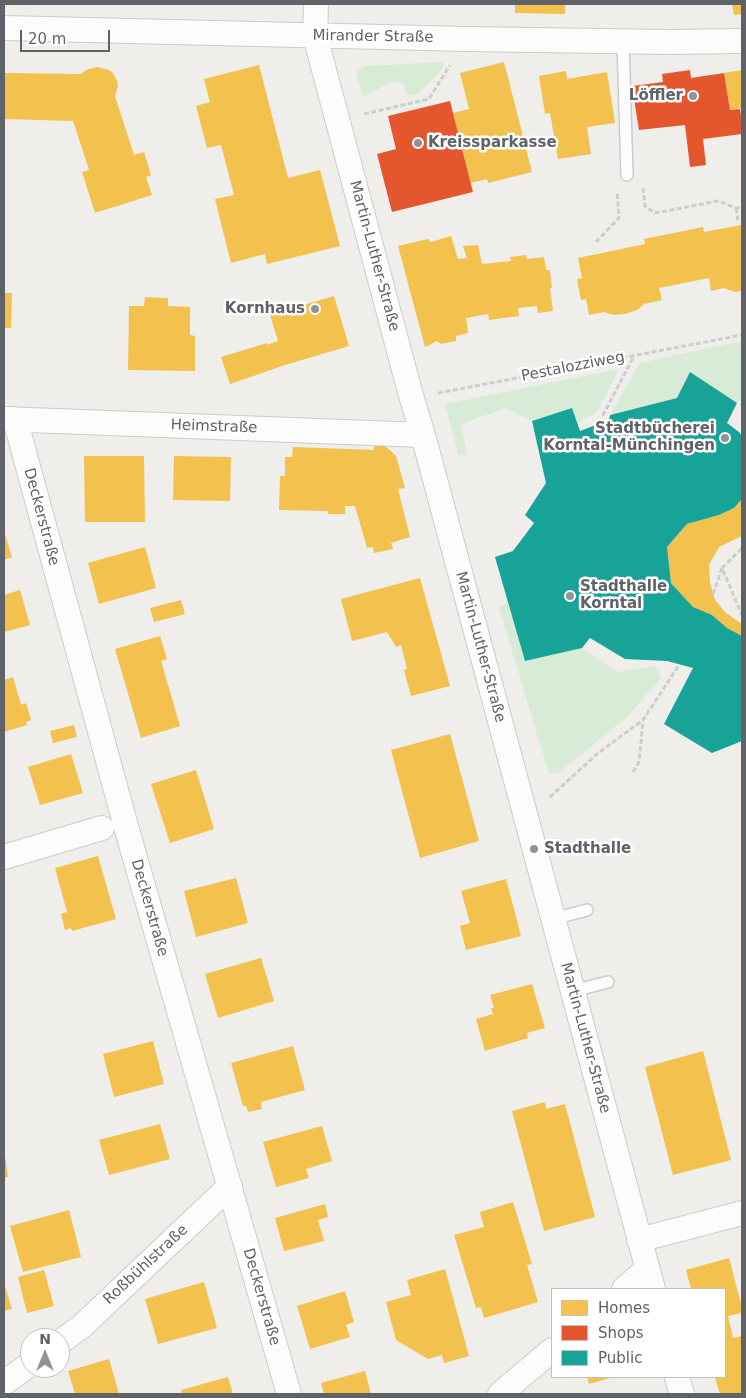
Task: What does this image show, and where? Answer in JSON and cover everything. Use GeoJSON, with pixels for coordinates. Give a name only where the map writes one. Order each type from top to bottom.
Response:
{"type":"FeatureCollection","features":[{"type":"Feature","properties":{"kind":"street","name":"Martin-Luther-Straße"},"geometry":{"type":"LineString","coordinates":[[316,4],[315,36],[650,1279]]}},
{"type":"Feature","properties":{"kind":"street","name":"Mirander Straße"},"geometry":{"type":"LineString","coordinates":[[4,28],[622,42],[742,41]]}},
{"type":"Feature","properties":{"kind":"street","name":"Heimstraße"},"geometry":{"type":"LineString","coordinates":[[9,419],[423,435]]}},
{"type":"Feature","properties":{"kind":"street","name":"Deckerstraße"},"geometry":{"type":"LineString","coordinates":[[9,419],[290,1394]]}},
{"type":"Feature","properties":{"kind":"street"},"geometry":{"type":"LineString","coordinates":[[4,857],[102,828]]}},
{"type":"Feature","properties":{"kind":"street","name":"Roßbühlstraße"},"geometry":{"type":"LineString","coordinates":[[70,1334],[230,1186]]}},
{"type":"Feature","properties":{"kind":"street"},"geometry":{"type":"LineString","coordinates":[[639,1240],[742,1213]]}},
{"type":"Feature","properties":{"kind":"street"},"geometry":{"type":"LineString","coordinates":[[627,1288],[650,1279]]}},
{"type":"Feature","properties":{"kind":"street"},"geometry":{"type":"LineString","coordinates":[[500,1394],[551,1351]]}},
{"type":"Feature","properties":{"kind":"street"},"geometry":{"type":"LineString","coordinates":[[4,1383],[20,1371]]}},
{"type":"Feature","properties":{"kind":"street"},"geometry":{"type":"LineString","coordinates":[[677,1378],[682,1394]]}},
{"type":"Feature","properties":{"kind":"lane"},"geometry":{"type":"LineString","coordinates":[[622,42],[627,175]]}},
{"type":"Feature","properties":{"kind":"lane"},"geometry":{"type":"LineString","coordinates":[[553,919],[587,910]]}},
{"type":"Feature","properties":{"kind":"lane"},"geometry":{"type":"LineString","coordinates":[[573,992],[608,982]]}},
{"type":"Feature","properties":{"kind":"path"},"geometry":{"type":"LineString","coordinates":[[360,115],[428,99],[467,39]]}},
{"type":"Feature","properties":{"kind":"path"},"geometry":{"type":"LineString","coordinates":[[596,242],[619,218],[617,180],[627,175],[642,176],[645,206],[655,212],[718,201],[736,208],[742,207]]}},
{"type":"Feature","properties":{"kind":"path"},"geometry":{"type":"LineString","coordinates":[[736,208],[738,221]]}},
{"type":"Feature","properties":{"kind":"path","name":"Pestalozziweg"},"geometry":{"type":"LineString","coordinates":[[410,392],[434,387],[435,394],[742,335]]}},
{"type":"Feature","properties":{"kind":"path"},"geometry":{"type":"LineString","coordinates":[[601,423],[603,415],[635,356]]}},
{"type":"Feature","properties":{"kind":"path"},"geometry":{"type":"LineString","coordinates":[[713,594],[722,568],[742,548]]}},
{"type":"Feature","properties":{"kind":"path"},"geometry":{"type":"LineString","coordinates":[[722,568],[742,615]]}},
{"type":"Feature","properties":{"kind":"path"},"geometry":{"type":"LineString","coordinates":[[550,797],[597,754],[643,720],[679,665]]}},
{"type":"Feature","properties":{"kind":"path"},"geometry":{"type":"LineString","coordinates":[[633,772],[639,762],[643,720]]}},
{"type":"Feature","properties":{"kind":"green space"},"geometry":{"type":"Polygon","coordinates":[[[444,62],[442,70],[416,95],[406,95],[405,85],[399,81],[387,84],[370,94],[362,96],[356,71],[365,66],[444,62]]]}},
{"type":"Feature","properties":{"kind":"green space"},"geometry":{"type":"Polygon","coordinates":[[[742,341],[742,398],[737,403],[677,398],[610,415],[640,363],[742,341]]]}},
{"type":"Feature","properties":{"kind":"green space"},"geometry":{"type":"Polygon","coordinates":[[[619,369],[597,412],[577,423],[572,408],[532,421],[506,408],[461,424],[467,456],[458,454],[445,404],[619,369]]]}},
{"type":"Feature","properties":{"kind":"green space"},"geometry":{"type":"Polygon","coordinates":[[[508,603],[525,661],[582,648],[617,672],[655,666],[661,678],[629,715],[560,772],[549,774],[499,607],[508,603]]]}},
{"type":"Feature","properties":{"kind":"building: Homes"},"geometry":{"type":"Polygon","coordinates":[[[515,4],[565,4],[565,14],[515,13],[515,4]]]}},
{"type":"Feature","properties":{"kind":"building: Homes"},"geometry":{"type":"Polygon","coordinates":[[[732,4],[742,4],[742,14],[734,15],[732,4]]]}},
{"type":"Feature","properties":{"kind":"building: Homes"},"geometry":{"type":"Polygon","coordinates":[[[504,62],[532,172],[488,183],[487,179],[471,183],[453,113],[469,109],[460,73],[504,62]]]}},
{"type":"Feature","properties":{"kind":"building: Homes"},"geometry":{"type":"Polygon","coordinates":[[[259,65],[288,178],[320,170],[340,246],[267,264],[265,254],[231,263],[215,199],[234,195],[221,145],[207,148],[196,106],[210,102],[204,79],[259,65]]]}},
{"type":"Feature","properties":{"kind":"building: Homes"},"geometry":{"type":"Polygon","coordinates":[[[97,67],[109,70],[117,81],[118,86],[115,96],[134,155],[144,152],[151,175],[146,177],[152,195],[95,213],[82,172],[89,170],[73,121],[4,119],[4,73],[81,74],[86,70],[97,67]]]}},
{"type":"Feature","properties":{"kind":"building: Homes"},"geometry":{"type":"Polygon","coordinates":[[[742,70],[742,108],[730,110],[724,73],[742,70]]]}},
{"type":"Feature","properties":{"kind":"building: Homes"},"geometry":{"type":"Polygon","coordinates":[[[566,71],[567,79],[607,72],[615,123],[587,127],[591,154],[558,159],[550,113],[545,114],[539,76],[566,71]]]}},
{"type":"Feature","properties":{"kind":"building: Homes"},"geometry":{"type":"Polygon","coordinates":[[[742,225],[742,291],[735,292],[724,288],[711,291],[709,278],[659,288],[662,300],[644,304],[637,310],[625,314],[614,315],[604,312],[589,315],[586,299],[581,300],[577,279],[582,278],[578,258],[645,244],[644,239],[703,227],[704,232],[742,225]]]}},
{"type":"Feature","properties":{"kind":"building: Homes"},"geometry":{"type":"Polygon","coordinates":[[[451,236],[458,259],[467,258],[463,246],[478,245],[482,264],[511,261],[510,257],[526,255],[527,259],[544,257],[546,270],[550,270],[553,311],[538,313],[537,306],[518,308],[519,316],[489,320],[488,314],[466,318],[468,333],[456,336],[456,341],[441,344],[437,341],[425,347],[398,246],[428,239],[431,242],[451,236]]]}},
{"type":"Feature","properties":{"kind":"building: Homes"},"geometry":{"type":"Polygon","coordinates":[[[4,293],[12,293],[11,328],[4,328],[4,293]]]}},
{"type":"Feature","properties":{"kind":"building: Homes"},"geometry":{"type":"Polygon","coordinates":[[[334,296],[349,346],[230,384],[221,357],[278,341],[270,315],[334,296]]]}},
{"type":"Feature","properties":{"kind":"building: Homes"},"geometry":{"type":"Polygon","coordinates":[[[145,297],[168,298],[168,306],[190,307],[190,335],[195,336],[195,371],[128,370],[129,306],[144,306],[145,297]]]}},
{"type":"Feature","properties":{"kind":"building: Homes"},"geometry":{"type":"Polygon","coordinates":[[[374,445],[383,445],[396,456],[405,488],[398,489],[410,537],[391,543],[393,549],[374,553],[373,547],[367,548],[355,506],[345,506],[345,514],[328,514],[328,511],[279,510],[280,476],[285,476],[285,457],[292,457],[293,447],[374,450],[374,445]]]}},
{"type":"Feature","properties":{"kind":"building: Homes"},"geometry":{"type":"Polygon","coordinates":[[[84,456],[144,456],[145,522],[85,522],[84,456]]]}},
{"type":"Feature","properties":{"kind":"building: Homes"},"geometry":{"type":"Polygon","coordinates":[[[174,456],[231,457],[230,501],[173,500],[174,456]]]}},
{"type":"Feature","properties":{"kind":"building: Homes"},"geometry":{"type":"Polygon","coordinates":[[[742,499],[742,536],[719,547],[709,565],[710,583],[715,600],[725,612],[742,624],[742,636],[727,628],[712,615],[693,607],[671,583],[667,547],[687,524],[719,515],[734,508],[742,499]]]}},
{"type":"Feature","properties":{"kind":"building: Homes"},"geometry":{"type":"Polygon","coordinates":[[[4,531],[12,557],[4,560],[4,531]]]}},
{"type":"Feature","properties":{"kind":"building: Homes"},"geometry":{"type":"Polygon","coordinates":[[[145,547],[156,588],[99,604],[88,563],[145,547]]]}},
{"type":"Feature","properties":{"kind":"building: Homes"},"geometry":{"type":"Polygon","coordinates":[[[420,578],[450,686],[411,696],[404,670],[407,669],[401,645],[396,647],[387,632],[352,641],[341,599],[420,578]]]}},
{"type":"Feature","properties":{"kind":"building: Homes"},"geometry":{"type":"Polygon","coordinates":[[[20,590],[30,625],[4,632],[4,595],[20,590]]]}},
{"type":"Feature","properties":{"kind":"building: Homes"},"geometry":{"type":"Polygon","coordinates":[[[181,600],[185,614],[154,622],[150,608],[181,600]]]}},
{"type":"Feature","properties":{"kind":"building: Homes"},"geometry":{"type":"Polygon","coordinates":[[[160,636],[167,659],[161,661],[180,726],[141,738],[115,649],[160,636]]]}},
{"type":"Feature","properties":{"kind":"building: Homes"},"geometry":{"type":"Polygon","coordinates":[[[13,677],[21,705],[26,703],[31,720],[26,722],[27,725],[4,732],[4,680],[13,677]]]}},
{"type":"Feature","properties":{"kind":"building: Homes"},"geometry":{"type":"Polygon","coordinates":[[[74,725],[77,737],[53,743],[50,731],[74,725]]]}},
{"type":"Feature","properties":{"kind":"building: Homes"},"geometry":{"type":"Polygon","coordinates":[[[450,734],[479,841],[420,858],[391,750],[450,734]]]}},
{"type":"Feature","properties":{"kind":"building: Homes"},"geometry":{"type":"Polygon","coordinates":[[[71,754],[83,793],[40,805],[28,767],[71,754]]]}},
{"type":"Feature","properties":{"kind":"building: Homes"},"geometry":{"type":"Polygon","coordinates":[[[196,770],[214,829],[170,843],[151,784],[196,770]]]}},
{"type":"Feature","properties":{"kind":"building: Homes"},"geometry":{"type":"Polygon","coordinates":[[[98,856],[116,919],[72,931],[71,928],[65,930],[61,914],[67,912],[55,868],[98,856]]]}},
{"type":"Feature","properties":{"kind":"building: Homes"},"geometry":{"type":"Polygon","coordinates":[[[236,878],[248,923],[196,937],[184,891],[236,878]]]}},
{"type":"Feature","properties":{"kind":"building: Homes"},"geometry":{"type":"Polygon","coordinates":[[[506,879],[521,936],[466,950],[460,926],[470,923],[461,891],[506,879]]]}},
{"type":"Feature","properties":{"kind":"building: Homes"},"geometry":{"type":"Polygon","coordinates":[[[261,958],[274,1001],[218,1018],[205,974],[261,958]]]}},
{"type":"Feature","properties":{"kind":"building: Homes"},"geometry":{"type":"Polygon","coordinates":[[[532,984],[545,1028],[527,1033],[528,1038],[485,1051],[476,1019],[493,1014],[491,1008],[494,1008],[490,995],[532,984]]]}},
{"type":"Feature","properties":{"kind":"building: Homes"},"geometry":{"type":"Polygon","coordinates":[[[153,1041],[164,1084],[114,1097],[103,1054],[153,1041]]]}},
{"type":"Feature","properties":{"kind":"building: Homes"},"geometry":{"type":"Polygon","coordinates":[[[293,1046],[305,1090],[261,1102],[262,1109],[248,1112],[246,1106],[243,1106],[231,1063],[293,1046]]]}},
{"type":"Feature","properties":{"kind":"building: Homes"},"geometry":{"type":"Polygon","coordinates":[[[703,1051],[731,1160],[673,1175],[645,1067],[703,1051]]]}},
{"type":"Feature","properties":{"kind":"building: Homes"},"geometry":{"type":"Polygon","coordinates":[[[545,1102],[546,1109],[565,1104],[595,1217],[544,1231],[512,1111],[545,1102]]]}},
{"type":"Feature","properties":{"kind":"building: Homes"},"geometry":{"type":"Polygon","coordinates":[[[160,1124],[170,1159],[109,1175],[99,1140],[160,1124]]]}},
{"type":"Feature","properties":{"kind":"building: Homes"},"geometry":{"type":"Polygon","coordinates":[[[322,1126],[332,1161],[306,1169],[309,1178],[276,1187],[263,1142],[322,1126]]]}},
{"type":"Feature","properties":{"kind":"building: Homes"},"geometry":{"type":"Polygon","coordinates":[[[4,1156],[8,1177],[4,1178],[4,1156]]]}},
{"type":"Feature","properties":{"kind":"building: Homes"},"geometry":{"type":"Polygon","coordinates":[[[513,1202],[532,1264],[527,1265],[538,1302],[484,1318],[481,1307],[476,1308],[454,1235],[484,1227],[480,1212],[513,1202]]]}},
{"type":"Feature","properties":{"kind":"building: Homes"},"geometry":{"type":"Polygon","coordinates":[[[325,1204],[328,1217],[318,1220],[324,1241],[284,1251],[275,1218],[325,1204]]]}},
{"type":"Feature","properties":{"kind":"building: Homes"},"geometry":{"type":"Polygon","coordinates":[[[69,1210],[81,1257],[23,1272],[10,1226],[69,1210]]]}},
{"type":"Feature","properties":{"kind":"building: Homes"},"geometry":{"type":"Polygon","coordinates":[[[729,1258],[742,1308],[742,1313],[728,1316],[733,1338],[742,1336],[742,1394],[720,1394],[715,1378],[726,1378],[726,1288],[691,1288],[686,1270],[729,1258]]]}},
{"type":"Feature","properties":{"kind":"building: Homes"},"geometry":{"type":"Polygon","coordinates":[[[445,1269],[469,1356],[444,1363],[442,1355],[428,1359],[396,1340],[386,1302],[411,1295],[407,1280],[445,1269]]]}},
{"type":"Feature","properties":{"kind":"building: Homes"},"geometry":{"type":"Polygon","coordinates":[[[44,1270],[54,1306],[27,1313],[18,1277],[44,1270]]]}},
{"type":"Feature","properties":{"kind":"building: Homes"},"geometry":{"type":"Polygon","coordinates":[[[204,1282],[217,1328],[158,1344],[145,1299],[204,1282]]]}},
{"type":"Feature","properties":{"kind":"building: Homes"},"geometry":{"type":"Polygon","coordinates":[[[4,1283],[12,1309],[4,1311],[4,1283]]]}},
{"type":"Feature","properties":{"kind":"building: Homes"},"geometry":{"type":"Polygon","coordinates":[[[345,1291],[354,1322],[346,1325],[350,1337],[310,1349],[297,1306],[345,1291]]]}},
{"type":"Feature","properties":{"kind":"building: Homes"},"geometry":{"type":"Polygon","coordinates":[[[109,1359],[119,1394],[75,1394],[70,1370],[109,1359]]]}},
{"type":"Feature","properties":{"kind":"building: Homes"},"geometry":{"type":"Polygon","coordinates":[[[365,1371],[371,1394],[324,1394],[321,1383],[365,1371]]]}},
{"type":"Feature","properties":{"kind":"building: Homes"},"geometry":{"type":"Polygon","coordinates":[[[228,1377],[233,1394],[182,1394],[181,1390],[228,1377]]]}},
{"type":"Feature","properties":{"kind":"building: Homes"},"geometry":{"type":"Polygon","coordinates":[[[587,1378],[610,1378],[589,1384],[587,1378]]]}},
{"type":"Feature","properties":{"kind":"building: Shops"},"geometry":{"type":"Polygon","coordinates":[[[690,70],[691,78],[724,73],[730,110],[740,109],[742,134],[703,139],[706,165],[690,167],[685,125],[639,130],[632,86],[663,82],[662,74],[690,70]]]}},
{"type":"Feature","properties":{"kind":"building: Shops"},"geometry":{"type":"Polygon","coordinates":[[[450,101],[473,192],[392,212],[377,154],[396,149],[388,116],[450,101]]]}},
{"type":"Feature","properties":{"kind":"building: Public"},"geometry":{"type":"Polygon","coordinates":[[[690,372],[737,403],[727,423],[742,436],[742,499],[734,508],[719,515],[687,524],[667,547],[671,583],[693,607],[712,615],[727,628],[742,636],[742,741],[712,753],[664,724],[693,668],[667,661],[625,659],[590,638],[582,648],[525,661],[495,557],[513,551],[534,523],[525,515],[546,483],[532,421],[572,408],[580,431],[609,420],[610,415],[677,398],[690,372]]]}},
{"type":"Feature","properties":{"kind":"place","name":"Löffler"},"geometry":{"type":"Point","coordinates":[693,96]}},
{"type":"Feature","properties":{"kind":"place","name":"Kreissparkasse"},"geometry":{"type":"Point","coordinates":[418,143]}},
{"type":"Feature","properties":{"kind":"place","name":"Kornhaus"},"geometry":{"type":"Point","coordinates":[315,309]}},
{"type":"Feature","properties":{"kind":"place","name":"Stadtbücherei Korntal-Münchingen"},"geometry":{"type":"Point","coordinates":[725,438]}},
{"type":"Feature","properties":{"kind":"place","name":"Stadthalle Korntal"},"geometry":{"type":"Point","coordinates":[570,596]}},
{"type":"Feature","properties":{"kind":"place","name":"Stadthalle"},"geometry":{"type":"Point","coordinates":[534,849]}}]}
